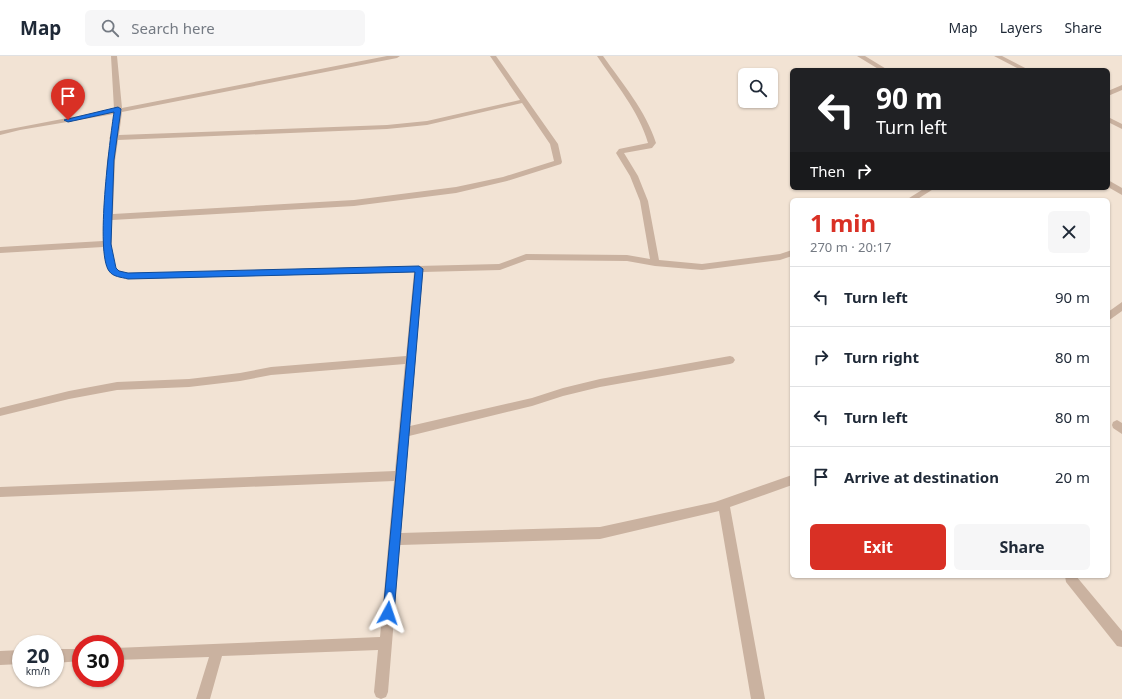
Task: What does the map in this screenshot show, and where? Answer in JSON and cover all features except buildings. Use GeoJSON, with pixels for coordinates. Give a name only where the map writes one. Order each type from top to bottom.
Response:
{"type":"FeatureCollection","features":[{"type":"Feature","properties":{"kind":"street"},"geometry":{"type":"LineString","coordinates":[[114,56],[118,109],[113,138],[107,244],[112,269],[117,273],[128,276],[500,267],[526,257],[627,258],[655,263],[702,267],[780,257],[790,254]]}},
{"type":"Feature","properties":{"kind":"street"},"geometry":{"type":"LineString","coordinates":[[0,133],[397,56]]}},
{"type":"Feature","properties":{"kind":"street"},"geometry":{"type":"LineString","coordinates":[[109,217],[354,203],[456,190],[504,179],[558,162],[554,144],[541,123],[523,101],[493,56]]}},
{"type":"Feature","properties":{"kind":"street"},"geometry":{"type":"LineString","coordinates":[[600,56],[646,126],[652,139],[652,143],[649,146],[622,151],[620,153],[634,176],[644,201],[655,263]]}},
{"type":"Feature","properties":{"kind":"street"},"geometry":{"type":"LineString","coordinates":[[860,56],[881,68]]}},
{"type":"Feature","properties":{"kind":"street"},"geometry":{"type":"LineString","coordinates":[[997,56],[1022,68]]}},
{"type":"Feature","properties":{"kind":"street"},"geometry":{"type":"LineString","coordinates":[[1110,93],[1122,87]]}},
{"type":"Feature","properties":{"kind":"street"},"geometry":{"type":"LineString","coordinates":[[113,138],[387,127],[427,123],[523,101]]}},
{"type":"Feature","properties":{"kind":"street"},"geometry":{"type":"LineString","coordinates":[[1110,120],[1122,127]]}},
{"type":"Feature","properties":{"kind":"street"},"geometry":{"type":"LineString","coordinates":[[1110,184],[1122,192]]}},
{"type":"Feature","properties":{"kind":"street"},"geometry":{"type":"LineString","coordinates":[[914,198],[928,190]]}},
{"type":"Feature","properties":{"kind":"street"},"geometry":{"type":"LineString","coordinates":[[0,250],[107,244]]}},
{"type":"Feature","properties":{"kind":"street"},"geometry":{"type":"LineString","coordinates":[[381,692],[396,539],[419,269]]}},
{"type":"Feature","properties":{"kind":"street"},"geometry":{"type":"LineString","coordinates":[[1110,315],[1122,306]]}},
{"type":"Feature","properties":{"kind":"street"},"geometry":{"type":"LineString","coordinates":[[0,412],[76,393],[117,386],[189,383],[240,377],[271,371],[411,360]]}},
{"type":"Feature","properties":{"kind":"street"},"geometry":{"type":"LineString","coordinates":[[405,432],[532,402],[563,392],[600,383],[730,360]]}},
{"type":"Feature","properties":{"kind":"street"},"geometry":{"type":"LineString","coordinates":[[0,492],[401,476]]}},
{"type":"Feature","properties":{"kind":"street"},"geometry":{"type":"LineString","coordinates":[[396,539],[600,533],[724,504],[790,481]]}},
{"type":"Feature","properties":{"kind":"street"},"geometry":{"type":"LineString","coordinates":[[724,504],[758,699]]}},
{"type":"Feature","properties":{"kind":"street"},"geometry":{"type":"LineString","coordinates":[[1070,578],[1122,641]]}},
{"type":"Feature","properties":{"kind":"street"},"geometry":{"type":"LineString","coordinates":[[124,654],[385,643]]}},
{"type":"Feature","properties":{"kind":"street"},"geometry":{"type":"LineString","coordinates":[[203,699],[218,650]]}},
{"type":"Feature","properties":{"kind":"street"},"geometry":{"type":"LineString","coordinates":[[0,658],[12,657]]}},
{"type":"Feature","properties":{"kind":"route"},"geometry":{"type":"LineString","coordinates":[[68,120],[118,109],[111,160],[107,244],[112,269],[117,273],[128,276],[419,269],[388,613]]}}]}
